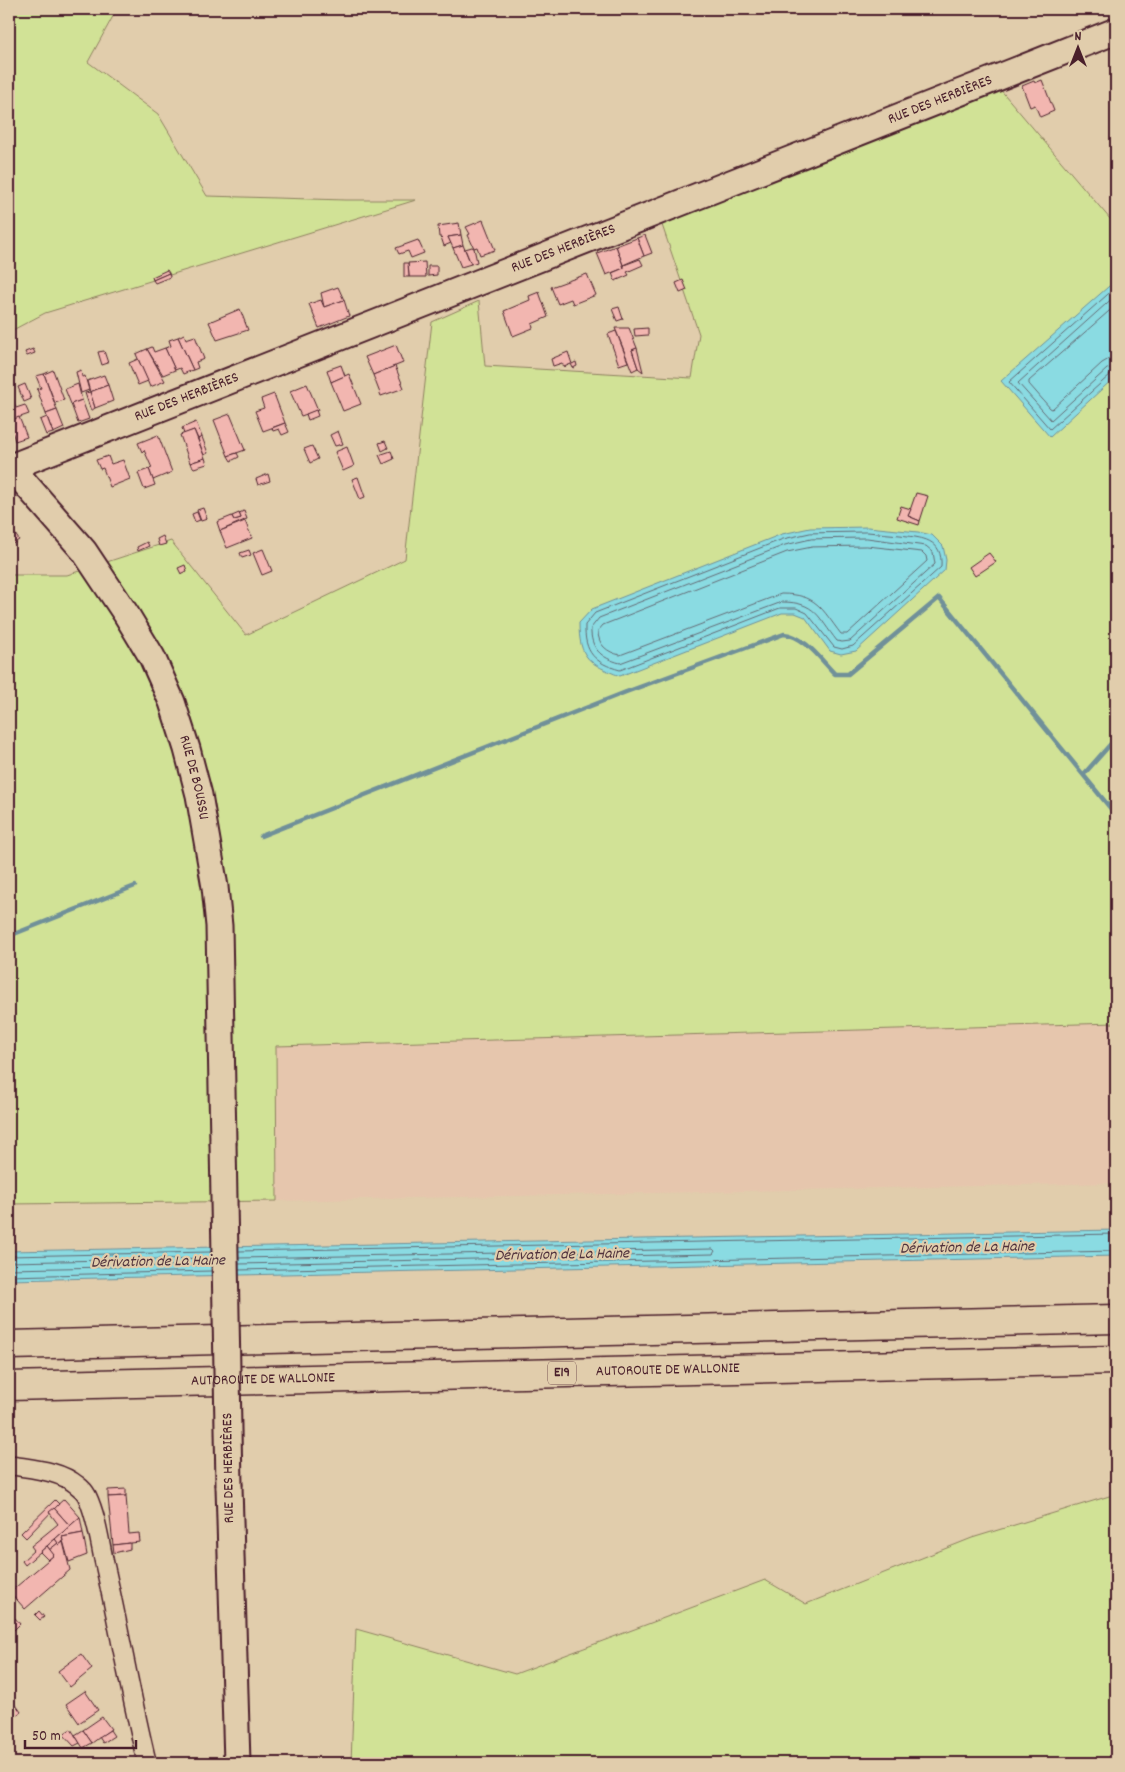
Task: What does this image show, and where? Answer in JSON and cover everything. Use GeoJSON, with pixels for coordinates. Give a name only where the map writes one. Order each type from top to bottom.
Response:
{"type":"FeatureCollection","features":[{"type":"Feature","properties":{"kind":"highway"},"geometry":{"type":"LineString","coordinates":[[9,1345],[1116,1319]]}},
{"type":"Feature","properties":{"kind":"highway","name":"AUTOROUTE DE WALLONIE"},"geometry":{"type":"LineString","coordinates":[[9,1386],[1116,1360]]}},
{"type":"Feature","properties":{"kind":"street","name":"RUE DES HERBIÈRES"},"geometry":{"type":"LineString","coordinates":[[10,466],[1116,31]]}},
{"type":"Feature","properties":{"kind":"street","name":"RUE DE BOUSSU"},"geometry":{"type":"LineString","coordinates":[[10,466],[84,551],[126,614],[152,657],[168,693],[187,749],[199,795],[216,887],[223,1142]]}},
{"type":"Feature","properties":{"kind":"street","name":"RUE DES HERBIÈRES"},"geometry":{"type":"LineString","coordinates":[[223,1142],[229,1486],[237,1763]]}},
{"type":"Feature","properties":{"kind":"street"},"geometry":{"type":"LineString","coordinates":[[9,1465],[45,1471],[66,1478],[78,1485],[87,1495],[94,1516],[107,1574],[147,1763]]}},
{"type":"Feature","properties":{"kind":"shaded area"},"geometry":{"type":"Polygon","coordinates":[[[1116,1023],[1116,1183],[277,1201],[275,1046],[1116,1023]]]}},
{"type":"Feature","properties":{"kind":"green space"},"geometry":{"type":"Polygon","coordinates":[[[9,9],[117,9],[88,62],[158,114],[207,196],[416,200],[45,313],[9,332],[9,9]]]}},
{"type":"Feature","properties":{"kind":"green space"},"geometry":{"type":"Polygon","coordinates":[[[999,88],[1116,226],[1116,1023],[276,1046],[277,1201],[9,1204],[9,575],[67,575],[171,541],[246,635],[405,559],[432,322],[479,301],[485,366],[692,378],[699,334],[660,219],[999,88]]]}},
{"type":"Feature","properties":{"kind":"green space"},"geometry":{"type":"Polygon","coordinates":[[[1116,1494],[1116,1763],[351,1763],[356,1629],[515,1674],[765,1580],[806,1604],[972,1538],[1116,1494]]]}},
{"type":"Feature","properties":{"kind":"water"},"geometry":{"type":"Polygon","coordinates":[[[1116,280],[1116,376],[1050,437],[1001,381],[1116,280]]]}},
{"type":"Feature","properties":{"kind":"water"},"geometry":{"type":"Polygon","coordinates":[[[868,527],[932,535],[943,546],[946,560],[945,570],[856,651],[841,654],[830,651],[805,617],[795,613],[782,613],[620,676],[593,663],[584,652],[579,635],[579,623],[592,609],[782,534],[810,528],[868,527]]]}},
{"type":"Feature","properties":{"kind":"water","name":"Dérivation de La Haine"},"geometry":{"type":"Polygon","coordinates":[[[1116,1230],[1116,1256],[9,1280],[9,1251],[1116,1230]]]}},
{"type":"Feature","properties":{"kind":"building"},"geometry":{"type":"Polygon","coordinates":[[[1042,80],[1054,111],[1040,117],[1035,105],[1030,107],[1022,86],[1042,80]]]}},
{"type":"Feature","properties":{"kind":"building"},"geometry":{"type":"Polygon","coordinates":[[[483,220],[495,250],[480,255],[477,247],[474,248],[466,227],[483,220]]]}},
{"type":"Feature","properties":{"kind":"building"},"geometry":{"type":"Polygon","coordinates":[[[459,223],[461,235],[448,237],[451,243],[444,246],[441,237],[439,237],[438,226],[459,223]]]}},
{"type":"Feature","properties":{"kind":"building"},"geometry":{"type":"Polygon","coordinates":[[[461,235],[463,245],[453,248],[448,237],[461,235]]]}},
{"type":"Feature","properties":{"kind":"building"},"geometry":{"type":"Polygon","coordinates":[[[645,235],[652,253],[644,256],[637,238],[645,235]]]}},
{"type":"Feature","properties":{"kind":"building"},"geometry":{"type":"Polygon","coordinates":[[[637,238],[644,256],[623,265],[616,246],[637,238]]]}},
{"type":"Feature","properties":{"kind":"building"},"geometry":{"type":"Polygon","coordinates":[[[418,240],[424,253],[411,258],[408,251],[399,254],[396,248],[418,240]]]}},
{"type":"Feature","properties":{"kind":"building"},"geometry":{"type":"Polygon","coordinates":[[[463,245],[471,264],[461,267],[453,248],[463,245]]]}},
{"type":"Feature","properties":{"kind":"building"},"geometry":{"type":"Polygon","coordinates":[[[616,246],[624,268],[606,275],[597,253],[616,246]]]}},
{"type":"Feature","properties":{"kind":"building"},"geometry":{"type":"Polygon","coordinates":[[[474,248],[477,262],[471,264],[465,249],[474,248]]]}},
{"type":"Feature","properties":{"kind":"building"},"geometry":{"type":"Polygon","coordinates":[[[640,259],[643,265],[627,272],[629,275],[615,281],[612,273],[624,268],[624,265],[640,259]]]}},
{"type":"Feature","properties":{"kind":"building"},"geometry":{"type":"Polygon","coordinates":[[[425,262],[426,277],[409,277],[408,263],[425,262]]]}},
{"type":"Feature","properties":{"kind":"building"},"geometry":{"type":"Polygon","coordinates":[[[404,263],[408,263],[409,277],[404,277],[404,263]]]}},
{"type":"Feature","properties":{"kind":"building"},"geometry":{"type":"Polygon","coordinates":[[[428,266],[437,266],[437,275],[428,276],[428,266]]]}},
{"type":"Feature","properties":{"kind":"building"},"geometry":{"type":"Polygon","coordinates":[[[167,270],[169,273],[153,280],[152,277],[167,270]]]}},
{"type":"Feature","properties":{"kind":"building"},"geometry":{"type":"Polygon","coordinates":[[[169,273],[170,277],[155,283],[153,280],[169,273]]]}},
{"type":"Feature","properties":{"kind":"building"},"geometry":{"type":"Polygon","coordinates":[[[587,274],[596,295],[573,304],[571,299],[558,304],[551,287],[587,274]]]}},
{"type":"Feature","properties":{"kind":"building"},"geometry":{"type":"Polygon","coordinates":[[[683,280],[687,290],[680,293],[676,283],[683,280]]]}},
{"type":"Feature","properties":{"kind":"building"},"geometry":{"type":"Polygon","coordinates":[[[338,287],[344,300],[324,307],[321,293],[338,287]]]}},
{"type":"Feature","properties":{"kind":"building"},"geometry":{"type":"Polygon","coordinates":[[[539,292],[548,317],[532,324],[533,328],[513,336],[504,311],[530,300],[529,296],[539,292]]]}},
{"type":"Feature","properties":{"kind":"building"},"geometry":{"type":"Polygon","coordinates":[[[321,300],[324,307],[344,300],[349,316],[319,328],[309,304],[321,300]]]}},
{"type":"Feature","properties":{"kind":"building"},"geometry":{"type":"Polygon","coordinates":[[[619,307],[623,319],[617,321],[612,309],[619,307]]]}},
{"type":"Feature","properties":{"kind":"building"},"geometry":{"type":"Polygon","coordinates":[[[240,309],[248,330],[217,340],[209,322],[240,309]]]}},
{"type":"Feature","properties":{"kind":"building"},"geometry":{"type":"Polygon","coordinates":[[[615,328],[629,328],[637,348],[632,350],[638,368],[632,371],[615,328]]]}},
{"type":"Feature","properties":{"kind":"building"},"geometry":{"type":"Polygon","coordinates":[[[648,328],[648,335],[635,336],[634,329],[648,328]]]}},
{"type":"Feature","properties":{"kind":"building"},"geometry":{"type":"Polygon","coordinates":[[[616,331],[628,362],[619,365],[608,334],[616,331]]]}},
{"type":"Feature","properties":{"kind":"building"},"geometry":{"type":"Polygon","coordinates":[[[184,334],[186,339],[195,336],[204,359],[196,362],[198,368],[193,370],[178,337],[184,334]]]}},
{"type":"Feature","properties":{"kind":"building"},"geometry":{"type":"Polygon","coordinates":[[[178,337],[193,370],[183,374],[180,368],[175,370],[165,348],[171,346],[169,340],[178,337]]]}},
{"type":"Feature","properties":{"kind":"building"},"geometry":{"type":"Polygon","coordinates":[[[396,345],[403,363],[373,375],[365,357],[396,345]]]}},
{"type":"Feature","properties":{"kind":"building"},"geometry":{"type":"Polygon","coordinates":[[[152,347],[154,352],[165,348],[175,370],[163,375],[147,349],[152,347]]]}},
{"type":"Feature","properties":{"kind":"building"},"geometry":{"type":"Polygon","coordinates":[[[637,348],[643,372],[638,368],[632,350],[637,348]]]}},
{"type":"Feature","properties":{"kind":"building"},"geometry":{"type":"Polygon","coordinates":[[[33,349],[35,353],[27,356],[25,352],[33,349]]]}},
{"type":"Feature","properties":{"kind":"building"},"geometry":{"type":"Polygon","coordinates":[[[147,349],[165,381],[150,387],[136,354],[147,349]]]}},
{"type":"Feature","properties":{"kind":"building"},"geometry":{"type":"Polygon","coordinates":[[[104,351],[108,363],[102,365],[98,352],[104,351]]]}},
{"type":"Feature","properties":{"kind":"building"},"geometry":{"type":"Polygon","coordinates":[[[568,352],[572,364],[576,362],[577,366],[573,368],[571,364],[564,367],[562,363],[553,366],[551,359],[568,352]]]}},
{"type":"Feature","properties":{"kind":"building"},"geometry":{"type":"Polygon","coordinates":[[[138,359],[148,381],[138,385],[129,363],[138,359]]]}},
{"type":"Feature","properties":{"kind":"building"},"geometry":{"type":"Polygon","coordinates":[[[341,365],[345,376],[331,382],[327,370],[341,365]]]}},
{"type":"Feature","properties":{"kind":"building"},"geometry":{"type":"Polygon","coordinates":[[[395,366],[404,388],[381,396],[373,375],[395,366]]]}},
{"type":"Feature","properties":{"kind":"building"},"geometry":{"type":"Polygon","coordinates":[[[53,370],[64,400],[55,403],[44,374],[53,370]]]}},
{"type":"Feature","properties":{"kind":"building"},"geometry":{"type":"Polygon","coordinates":[[[81,370],[82,377],[85,376],[89,390],[81,393],[76,372],[81,370]]]}},
{"type":"Feature","properties":{"kind":"building"},"geometry":{"type":"Polygon","coordinates":[[[44,374],[57,410],[46,414],[37,389],[41,388],[36,376],[44,374]]]}},
{"type":"Feature","properties":{"kind":"building"},"geometry":{"type":"Polygon","coordinates":[[[349,374],[361,404],[343,411],[331,382],[349,374]]]}},
{"type":"Feature","properties":{"kind":"building"},"geometry":{"type":"Polygon","coordinates":[[[104,375],[108,385],[90,392],[87,381],[104,375]]]}},
{"type":"Feature","properties":{"kind":"building"},"geometry":{"type":"Polygon","coordinates":[[[25,384],[31,399],[24,402],[18,387],[25,384]]]}},
{"type":"Feature","properties":{"kind":"building"},"geometry":{"type":"Polygon","coordinates":[[[78,384],[82,400],[71,404],[65,389],[78,384]]]}},
{"type":"Feature","properties":{"kind":"building"},"geometry":{"type":"Polygon","coordinates":[[[307,384],[318,410],[301,416],[290,391],[307,384]]]}},
{"type":"Feature","properties":{"kind":"building"},"geometry":{"type":"Polygon","coordinates":[[[108,385],[113,401],[95,408],[90,392],[108,385]]]}},
{"type":"Feature","properties":{"kind":"building"},"geometry":{"type":"Polygon","coordinates":[[[90,392],[95,408],[91,411],[85,393],[90,392]]]}},
{"type":"Feature","properties":{"kind":"building"},"geometry":{"type":"Polygon","coordinates":[[[274,394],[285,423],[263,431],[255,411],[264,408],[261,399],[274,394]]]}},
{"type":"Feature","properties":{"kind":"building"},"geometry":{"type":"Polygon","coordinates":[[[13,399],[16,408],[25,405],[29,414],[9,421],[9,401],[13,399]]]}},
{"type":"Feature","properties":{"kind":"building"},"geometry":{"type":"Polygon","coordinates":[[[82,400],[89,419],[78,423],[71,404],[82,400]]]}},
{"type":"Feature","properties":{"kind":"building"},"geometry":{"type":"Polygon","coordinates":[[[57,410],[64,428],[53,433],[46,414],[57,410]]]}},
{"type":"Feature","properties":{"kind":"building"},"geometry":{"type":"Polygon","coordinates":[[[316,410],[318,416],[308,420],[306,414],[316,410]]]}},
{"type":"Feature","properties":{"kind":"building"},"geometry":{"type":"Polygon","coordinates":[[[230,414],[245,450],[228,456],[214,420],[230,414]]]}},
{"type":"Feature","properties":{"kind":"building"},"geometry":{"type":"Polygon","coordinates":[[[19,417],[27,437],[15,441],[9,421],[19,417]]]}},
{"type":"Feature","properties":{"kind":"building"},"geometry":{"type":"Polygon","coordinates":[[[47,417],[53,433],[46,435],[40,420],[47,417]]]}},
{"type":"Feature","properties":{"kind":"building"},"geometry":{"type":"Polygon","coordinates":[[[196,422],[202,437],[198,439],[194,430],[184,434],[182,428],[196,422]]]}},
{"type":"Feature","properties":{"kind":"building"},"geometry":{"type":"Polygon","coordinates":[[[285,423],[289,432],[282,435],[279,429],[273,431],[272,428],[285,423]]]}},
{"type":"Feature","properties":{"kind":"building"},"geometry":{"type":"Polygon","coordinates":[[[194,430],[205,458],[190,463],[180,435],[194,430]]]}},
{"type":"Feature","properties":{"kind":"building"},"geometry":{"type":"Polygon","coordinates":[[[338,431],[343,444],[335,446],[330,435],[338,431]]]}},
{"type":"Feature","properties":{"kind":"building"},"geometry":{"type":"Polygon","coordinates":[[[158,435],[172,472],[153,480],[149,469],[152,468],[144,450],[142,452],[138,443],[158,435]]]}},
{"type":"Feature","properties":{"kind":"building"},"geometry":{"type":"Polygon","coordinates":[[[202,437],[208,453],[204,455],[198,439],[202,437]]]}},
{"type":"Feature","properties":{"kind":"building"},"geometry":{"type":"Polygon","coordinates":[[[385,441],[388,448],[382,451],[379,443],[385,441]]]}},
{"type":"Feature","properties":{"kind":"building"},"geometry":{"type":"Polygon","coordinates":[[[312,446],[318,459],[310,463],[304,449],[312,446]]]}},
{"type":"Feature","properties":{"kind":"building"},"geometry":{"type":"Polygon","coordinates":[[[347,447],[354,466],[343,471],[335,452],[347,447]]]}},
{"type":"Feature","properties":{"kind":"building"},"geometry":{"type":"Polygon","coordinates":[[[391,451],[394,459],[383,464],[379,455],[391,451]]]}},
{"type":"Feature","properties":{"kind":"building"},"geometry":{"type":"Polygon","coordinates":[[[237,453],[239,457],[231,461],[228,456],[237,453]]]}},
{"type":"Feature","properties":{"kind":"building"},"geometry":{"type":"Polygon","coordinates":[[[108,456],[111,464],[123,460],[130,479],[110,487],[103,468],[100,469],[96,460],[108,456]]]}},
{"type":"Feature","properties":{"kind":"building"},"geometry":{"type":"Polygon","coordinates":[[[205,458],[207,464],[194,468],[190,463],[205,458]]]}},
{"type":"Feature","properties":{"kind":"building"},"geometry":{"type":"Polygon","coordinates":[[[149,469],[155,485],[144,489],[138,473],[149,469]]]}},
{"type":"Feature","properties":{"kind":"building"},"geometry":{"type":"Polygon","coordinates":[[[268,474],[270,481],[258,485],[256,479],[268,474]]]}},
{"type":"Feature","properties":{"kind":"building"},"geometry":{"type":"Polygon","coordinates":[[[358,477],[365,497],[360,499],[352,479],[358,477]]]}},
{"type":"Feature","properties":{"kind":"building"},"geometry":{"type":"Polygon","coordinates":[[[916,493],[928,496],[920,521],[908,516],[916,493]]]}},
{"type":"Feature","properties":{"kind":"building"},"geometry":{"type":"Polygon","coordinates":[[[901,506],[911,509],[908,516],[920,521],[919,525],[897,518],[901,506]]]}},
{"type":"Feature","properties":{"kind":"building"},"geometry":{"type":"Polygon","coordinates":[[[203,508],[207,519],[201,521],[197,510],[203,508]]]}},
{"type":"Feature","properties":{"kind":"building"},"geometry":{"type":"Polygon","coordinates":[[[244,511],[247,519],[220,531],[217,522],[232,516],[234,520],[241,518],[239,513],[244,511]]]}},
{"type":"Feature","properties":{"kind":"building"},"geometry":{"type":"Polygon","coordinates":[[[197,512],[200,520],[195,522],[192,514],[197,512]]]}},
{"type":"Feature","properties":{"kind":"building"},"geometry":{"type":"Polygon","coordinates":[[[239,513],[241,518],[234,520],[232,516],[239,513]]]}},
{"type":"Feature","properties":{"kind":"building"},"geometry":{"type":"Polygon","coordinates":[[[245,521],[252,538],[227,548],[220,531],[245,521]]]}},
{"type":"Feature","properties":{"kind":"building"},"geometry":{"type":"Polygon","coordinates":[[[9,525],[19,540],[9,546],[9,525]]]}},
{"type":"Feature","properties":{"kind":"building"},"geometry":{"type":"Polygon","coordinates":[[[163,536],[166,544],[159,546],[157,539],[163,536]]]}},
{"type":"Feature","properties":{"kind":"building"},"geometry":{"type":"Polygon","coordinates":[[[147,542],[149,546],[138,551],[137,547],[147,542]]]}},
{"type":"Feature","properties":{"kind":"building"},"geometry":{"type":"Polygon","coordinates":[[[263,549],[272,571],[262,575],[253,553],[263,549]]]}},
{"type":"Feature","properties":{"kind":"building"},"geometry":{"type":"Polygon","coordinates":[[[249,550],[251,555],[242,558],[240,553],[249,550]]]}},
{"type":"Feature","properties":{"kind":"building"},"geometry":{"type":"Polygon","coordinates":[[[989,553],[996,562],[975,576],[969,567],[989,553]]]}},
{"type":"Feature","properties":{"kind":"building"},"geometry":{"type":"Polygon","coordinates":[[[185,565],[187,571],[181,574],[178,568],[185,565]]]}},
{"type":"Feature","properties":{"kind":"building"},"geometry":{"type":"Polygon","coordinates":[[[126,1489],[126,1496],[108,1497],[108,1490],[126,1489]]]}},
{"type":"Feature","properties":{"kind":"building"},"geometry":{"type":"Polygon","coordinates":[[[126,1496],[129,1534],[139,1533],[140,1542],[113,1545],[108,1497],[126,1496]]]}},
{"type":"Feature","properties":{"kind":"building"},"geometry":{"type":"Polygon","coordinates":[[[64,1499],[80,1517],[70,1526],[54,1508],[64,1499]]]}},
{"type":"Feature","properties":{"kind":"building"},"geometry":{"type":"Polygon","coordinates":[[[55,1500],[59,1504],[26,1538],[21,1533],[55,1500]]]}},
{"type":"Feature","properties":{"kind":"building"},"geometry":{"type":"Polygon","coordinates":[[[54,1508],[70,1526],[25,1565],[22,1561],[34,1550],[31,1546],[58,1524],[49,1512],[54,1508]]]}},
{"type":"Feature","properties":{"kind":"building"},"geometry":{"type":"Polygon","coordinates":[[[80,1517],[83,1533],[62,1537],[63,1542],[59,1545],[55,1539],[80,1517]]]}},
{"type":"Feature","properties":{"kind":"building"},"geometry":{"type":"Polygon","coordinates":[[[83,1533],[87,1555],[69,1562],[62,1537],[83,1533]]]}},
{"type":"Feature","properties":{"kind":"building"},"geometry":{"type":"Polygon","coordinates":[[[55,1539],[58,1543],[50,1550],[47,1546],[55,1539]]]}},
{"type":"Feature","properties":{"kind":"building"},"geometry":{"type":"Polygon","coordinates":[[[63,1542],[70,1570],[25,1609],[10,1592],[54,1555],[49,1550],[58,1543],[59,1545],[63,1542]]]}},
{"type":"Feature","properties":{"kind":"building"},"geometry":{"type":"Polygon","coordinates":[[[130,1543],[130,1549],[114,1553],[113,1545],[130,1543]]]}},
{"type":"Feature","properties":{"kind":"building"},"geometry":{"type":"Polygon","coordinates":[[[47,1546],[54,1555],[48,1560],[40,1552],[47,1546]]]}},
{"type":"Feature","properties":{"kind":"building"},"geometry":{"type":"Polygon","coordinates":[[[39,1611],[44,1617],[40,1620],[35,1615],[39,1611]]]}},
{"type":"Feature","properties":{"kind":"building"},"geometry":{"type":"Polygon","coordinates":[[[15,1618],[20,1624],[11,1633],[9,1624],[15,1618]]]}},
{"type":"Feature","properties":{"kind":"building"},"geometry":{"type":"Polygon","coordinates":[[[81,1654],[92,1669],[70,1687],[58,1671],[81,1654]]]}},
{"type":"Feature","properties":{"kind":"building"},"geometry":{"type":"Polygon","coordinates":[[[85,1691],[98,1710],[79,1723],[66,1704],[85,1691]]]}},
{"type":"Feature","properties":{"kind":"building"},"geometry":{"type":"Polygon","coordinates":[[[16,1705],[21,1712],[12,1718],[9,1710],[16,1705]]]}},
{"type":"Feature","properties":{"kind":"building"},"geometry":{"type":"Polygon","coordinates":[[[102,1717],[111,1729],[92,1743],[83,1730],[102,1717]]]}},
{"type":"Feature","properties":{"kind":"building"},"geometry":{"type":"Polygon","coordinates":[[[71,1729],[80,1743],[74,1746],[63,1734],[71,1729]]]}},
{"type":"Feature","properties":{"kind":"building"},"geometry":{"type":"Polygon","coordinates":[[[83,1730],[92,1743],[83,1748],[75,1735],[83,1730]]]}},
{"type":"Feature","properties":{"kind":"building"},"geometry":{"type":"Polygon","coordinates":[[[110,1730],[114,1736],[103,1743],[99,1737],[110,1730]]]}},
{"type":"Feature","properties":{"kind":"waterway"},"geometry":{"type":"LineString","coordinates":[[261,836],[626,692],[784,634],[799,639],[806,644],[835,674],[848,674],[939,598],[1116,815]]}},
{"type":"Feature","properties":{"kind":"waterway"},"geometry":{"type":"LineString","coordinates":[[1084,774],[1116,738]]}},
{"type":"Feature","properties":{"kind":"waterway"},"geometry":{"type":"LineString","coordinates":[[9,936],[135,886]]}}]}
